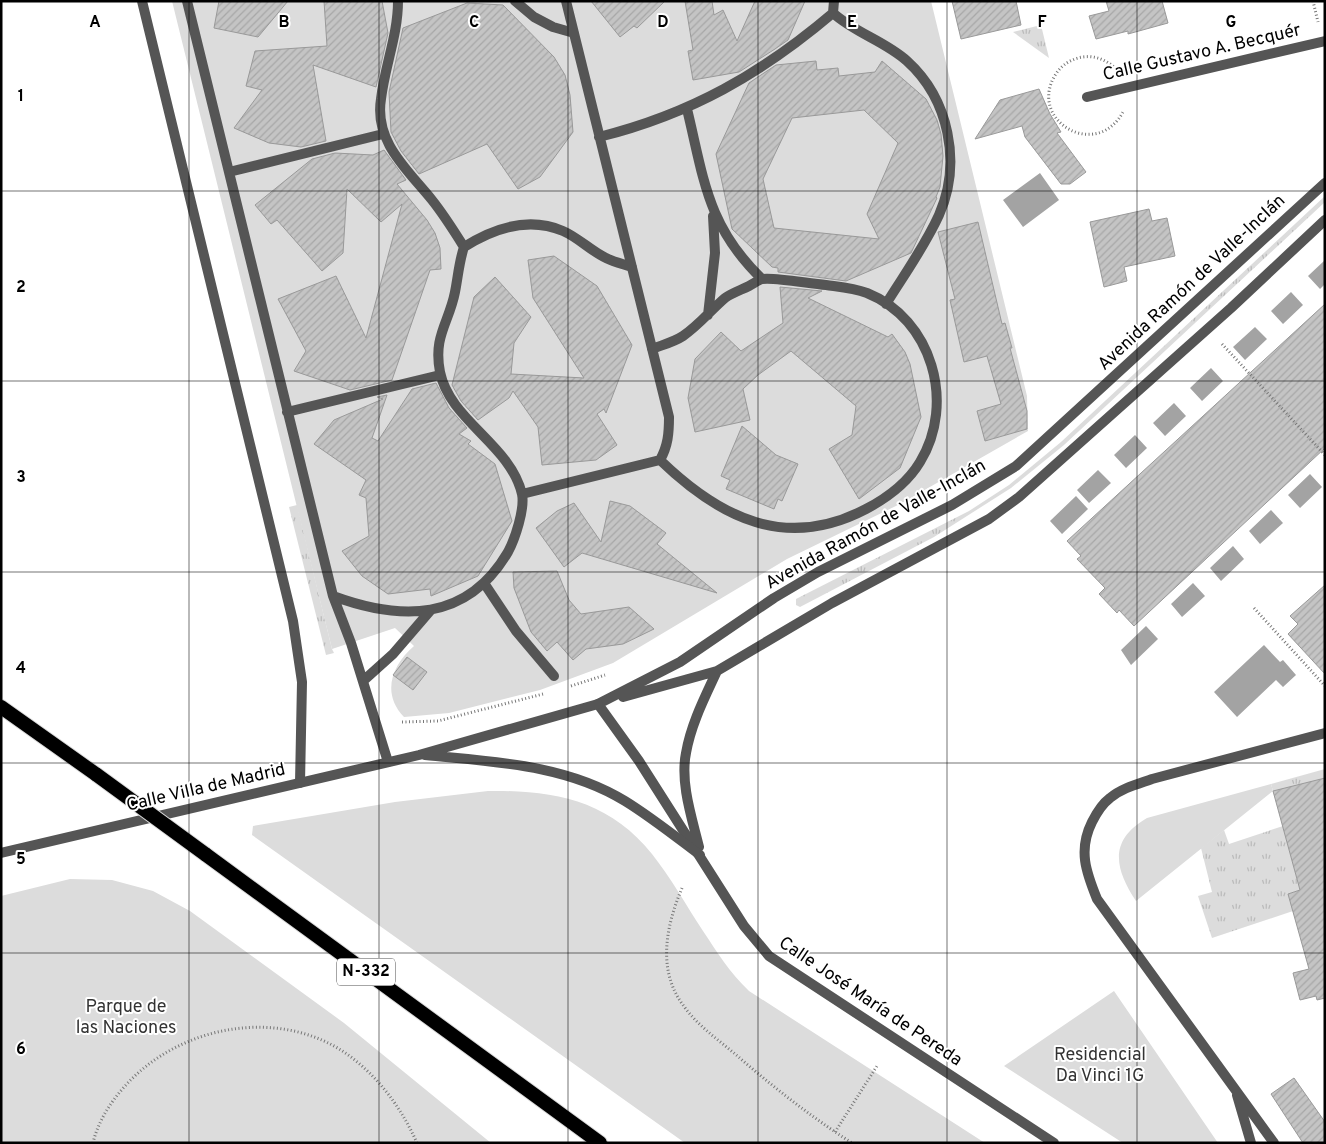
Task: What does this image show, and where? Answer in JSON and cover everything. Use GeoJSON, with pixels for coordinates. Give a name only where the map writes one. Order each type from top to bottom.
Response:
{"type":"FeatureCollection","features":[{"type":"Feature","properties":{"kind":"highway","name":"N-332"},"geometry":{"type":"LineString","coordinates":[[1,706],[600,1143]]}},
{"type":"Feature","properties":{"kind":"highway"},"geometry":{"type":"LineString","coordinates":[[527,1090],[587,1143]]}},
{"type":"Feature","properties":{"kind":"street"},"geometry":{"type":"LineString","coordinates":[[142,1],[293,621],[302,682],[300,783]]}},
{"type":"Feature","properties":{"kind":"street"},"geometry":{"type":"LineString","coordinates":[[187,1],[333,596],[388,762]]}},
{"type":"Feature","properties":{"kind":"street"},"geometry":{"type":"LineString","coordinates":[[398,1],[394,47],[380,100],[383,134],[407,173],[431,199],[464,247]]}},
{"type":"Feature","properties":{"kind":"street"},"geometry":{"type":"LineString","coordinates":[[515,1],[534,17],[553,27],[574,33]]}},
{"type":"Feature","properties":{"kind":"street"},"geometry":{"type":"LineString","coordinates":[[522,494],[660,460],[667,448],[669,417],[566,1]]}},
{"type":"Feature","properties":{"kind":"street"},"geometry":{"type":"LineString","coordinates":[[600,137],[651,123],[726,90],[800,42],[833,13],[834,1]]}},
{"type":"Feature","properties":{"kind":"street"},"geometry":{"type":"LineString","coordinates":[[833,13],[845,24],[890,48],[911,66],[933,93],[942,112],[948,132],[950,174],[944,201],[929,233],[886,304]]}},
{"type":"Feature","properties":{"kind":"street","name":"Calle Gustavo A. Becquér"},"geometry":{"type":"LineString","coordinates":[[1086,97],[1325,41]]}},
{"type":"Feature","properties":{"kind":"street"},"geometry":{"type":"LineString","coordinates":[[686,109],[713,212],[715,253],[708,315]]}},
{"type":"Feature","properties":{"kind":"street"},"geometry":{"type":"LineString","coordinates":[[229,172],[383,134]]}},
{"type":"Feature","properties":{"kind":"street","name":"Avenida Ramón de Valle-Inclán"},"geometry":{"type":"LineString","coordinates":[[598,704],[680,662],[774,598],[818,572],[952,505],[1016,466],[1325,183]]}},
{"type":"Feature","properties":{"kind":"street"},"geometry":{"type":"LineString","coordinates":[[713,212],[729,242],[745,263],[762,279]]}},
{"type":"Feature","properties":{"kind":"street"},"geometry":{"type":"LineString","coordinates":[[598,704],[717,671],[832,603],[990,519],[1020,497],[1231,308],[1325,220]]}},
{"type":"Feature","properties":{"kind":"street"},"geometry":{"type":"LineString","coordinates":[[333,596],[382,610],[430,611],[449,606],[466,597],[484,583],[501,564],[512,544],[520,519],[522,494],[507,465],[458,408],[448,393],[440,375],[438,343],[455,291],[457,270],[464,247],[486,233],[510,225],[536,224],[561,230],[605,257],[632,267]]}},
{"type":"Feature","properties":{"kind":"street"},"geometry":{"type":"LineString","coordinates":[[652,349],[682,337],[726,298],[762,279],[847,287],[868,294],[886,304],[913,330],[928,355],[935,376],[938,398],[936,420],[930,442],[920,462],[906,480],[890,494],[850,518],[826,526],[803,530],[781,529],[728,510],[680,480],[660,460]]}},
{"type":"Feature","properties":{"kind":"street"},"geometry":{"type":"LineString","coordinates":[[287,412],[440,375]]}},
{"type":"Feature","properties":{"kind":"street"},"geometry":{"type":"LineString","coordinates":[[484,583],[516,631],[554,676]]}},
{"type":"Feature","properties":{"kind":"street"},"geometry":{"type":"LineString","coordinates":[[363,682],[393,654],[430,611]]}},
{"type":"Feature","properties":{"kind":"street","name":"Calle José María de Pereda"},"geometry":{"type":"LineString","coordinates":[[700,855],[688,799],[686,754],[696,716],[717,671]]}},
{"type":"Feature","properties":{"kind":"street","name":"Calle Villa de Madrid"},"geometry":{"type":"LineString","coordinates":[[1,853],[419,755],[598,704]]}},
{"type":"Feature","properties":{"kind":"street","name":"Calle José María de Pereda"},"geometry":{"type":"LineString","coordinates":[[598,704],[639,761],[744,926],[769,956],[1054,1143]]}},
{"type":"Feature","properties":{"kind":"street"},"geometry":{"type":"LineString","coordinates":[[1274,1143],[1097,900],[1086,872],[1083,849],[1098,812],[1110,798],[1126,788],[1152,779],[1325,733]]}},
{"type":"Feature","properties":{"kind":"street"},"geometry":{"type":"LineString","coordinates":[[419,755],[538,769],[583,781],[625,801],[700,855]]}},
{"type":"Feature","properties":{"kind":"street"},"geometry":{"type":"LineString","coordinates":[[1234,1087],[1251,1143]]}},
{"type":"Feature","properties":{"kind":"street"},"geometry":{"type":"LineString","coordinates":[[1254,1114],[1265,1143]]}},
{"type":"Feature","properties":{"kind":"path"},"geometry":{"type":"LineString","coordinates":[[1221,343],[1325,455]]}},
{"type":"Feature","properties":{"kind":"path"},"geometry":{"type":"LineString","coordinates":[[1254,608],[1325,686]]}},
{"type":"Feature","properties":{"kind":"path"},"geometry":{"type":"LineString","coordinates":[[682,888],[669,927],[666,954],[672,982],[682,1004],[700,1024],[772,1086],[852,1143]]}},
{"type":"Feature","properties":{"kind":"path"},"geometry":{"type":"LineString","coordinates":[[93,1143],[112,1103],[136,1073],[167,1050],[202,1034],[240,1027],[288,1030],[316,1038],[350,1056],[386,1090],[409,1125],[418,1143]]}},
{"type":"Feature","properties":{"kind":"path"},"geometry":{"type":"LineString","coordinates":[[835,1132],[877,1066]]}},
{"type":"Feature","properties":{"kind":"green space"},"geometry":{"type":"Polygon","coordinates":[[[172,1],[931,1],[1027,396],[1028,431],[900,504],[787,559],[613,663],[540,690],[449,713],[404,717],[397,708],[393,698],[392,680],[400,662],[414,646],[395,628],[332,649],[172,1]]]}},
{"type":"Feature","properties":{"kind":"green space"},"geometry":{"type":"Polygon","coordinates":[[[1041,25],[1049,58],[1013,32],[1041,25]]]}},
{"type":"Feature","properties":{"kind":"green space"},"geometry":{"type":"Polygon","coordinates":[[[1325,196],[1325,202],[1064,445],[1011,488],[934,537],[800,607],[796,605],[796,599],[969,511],[1009,485],[1061,442],[1325,196]]]}},
{"type":"Feature","properties":{"kind":"green space"},"geometry":{"type":"Polygon","coordinates":[[[297,505],[334,653],[326,655],[289,507],[297,505]]]}},
{"type":"Feature","properties":{"kind":"green space"},"geometry":{"type":"Polygon","coordinates":[[[1325,769],[1325,778],[1273,791],[1271,784],[1325,769]]]}},
{"type":"Feature","properties":{"kind":"green space"},"geometry":{"type":"Polygon","coordinates":[[[1271,784],[1273,791],[1136,901],[1123,877],[1119,855],[1121,845],[1126,836],[1135,827],[1147,818],[1271,784]]]}},
{"type":"Feature","properties":{"kind":"green space"},"geometry":{"type":"Polygon","coordinates":[[[488,791],[512,791],[557,796],[598,810],[617,821],[652,854],[719,954],[749,991],[985,1143],[685,1143],[252,835],[253,826],[395,802],[488,791]]]}},
{"type":"Feature","properties":{"kind":"green space"},"geometry":{"type":"Polygon","coordinates":[[[1283,826],[1300,890],[1288,894],[1293,911],[1212,938],[1198,896],[1212,892],[1201,848],[1224,830],[1229,844],[1283,826]]]}},
{"type":"Feature","properties":{"kind":"green space","name":"Parque de las Naciones"},"geometry":{"type":"Polygon","coordinates":[[[70,879],[112,880],[153,891],[190,911],[344,1023],[491,1143],[1,1143],[1,896],[70,879]]]}},
{"type":"Feature","properties":{"kind":"green space","name":"Residencial Da Vinci 1G"},"geometry":{"type":"Polygon","coordinates":[[[1114,991],[1218,1143],[1123,1143],[1004,1066],[1114,991]]]}},
{"type":"Feature","properties":{"kind":"shaded area"},"geometry":{"type":"Polygon","coordinates":[[[1040,173],[1059,200],[1023,227],[1003,200],[1040,173]]]}},
{"type":"Feature","properties":{"kind":"shaded area"},"geometry":{"type":"Polygon","coordinates":[[[1325,260],[1325,284],[1320,289],[1308,276],[1325,260]]]}},
{"type":"Feature","properties":{"kind":"shaded area"},"geometry":{"type":"Polygon","coordinates":[[[1291,292],[1303,305],[1283,324],[1271,311],[1291,292]]]}},
{"type":"Feature","properties":{"kind":"shaded area"},"geometry":{"type":"Polygon","coordinates":[[[1255,327],[1267,339],[1245,360],[1233,347],[1255,327]]]}},
{"type":"Feature","properties":{"kind":"shaded area"},"geometry":{"type":"Polygon","coordinates":[[[1211,368],[1223,381],[1202,401],[1190,388],[1211,368]]]}},
{"type":"Feature","properties":{"kind":"shaded area"},"geometry":{"type":"Polygon","coordinates":[[[1174,403],[1186,416],[1165,436],[1153,423],[1174,403]]]}},
{"type":"Feature","properties":{"kind":"shaded area"},"geometry":{"type":"Polygon","coordinates":[[[1135,435],[1147,448],[1126,468],[1114,455],[1135,435]]]}},
{"type":"Feature","properties":{"kind":"shaded area"},"geometry":{"type":"Polygon","coordinates":[[[1098,470],[1111,483],[1089,503],[1077,490],[1098,470]]]}},
{"type":"Feature","properties":{"kind":"shaded area"},"geometry":{"type":"Polygon","coordinates":[[[1310,474],[1322,487],[1300,508],[1288,495],[1310,474]]]}},
{"type":"Feature","properties":{"kind":"shaded area"},"geometry":{"type":"Polygon","coordinates":[[[1076,496],[1088,509],[1062,534],[1050,521],[1076,496]]]}},
{"type":"Feature","properties":{"kind":"shaded area"},"geometry":{"type":"Polygon","coordinates":[[[1271,510],[1283,523],[1260,544],[1249,531],[1271,510]]]}},
{"type":"Feature","properties":{"kind":"shaded area"},"geometry":{"type":"Polygon","coordinates":[[[1233,546],[1244,559],[1221,581],[1210,568],[1233,546]]]}},
{"type":"Feature","properties":{"kind":"shaded area"},"geometry":{"type":"Polygon","coordinates":[[[1193,583],[1205,596],[1182,617],[1171,604],[1193,583]]]}},
{"type":"Feature","properties":{"kind":"shaded area"},"geometry":{"type":"Polygon","coordinates":[[[1146,626],[1158,639],[1131,665],[1121,650],[1146,626]]]}},
{"type":"Feature","properties":{"kind":"shaded area"},"geometry":{"type":"Polygon","coordinates":[[[1264,645],[1280,662],[1283,660],[1296,675],[1283,687],[1276,680],[1237,717],[1214,692],[1264,645]]]}},
{"type":"Feature","properties":{"kind":"building"},"geometry":{"type":"Polygon","coordinates":[[[219,1],[288,1],[258,37],[214,28],[219,1]]]}},
{"type":"Feature","properties":{"kind":"building"},"geometry":{"type":"Polygon","coordinates":[[[324,1],[382,1],[388,33],[376,87],[313,65],[326,141],[301,147],[269,143],[234,128],[262,90],[246,86],[255,51],[327,46],[324,1]]]}},
{"type":"Feature","properties":{"kind":"building"},"geometry":{"type":"Polygon","coordinates":[[[591,1],[665,1],[637,28],[634,26],[620,37],[591,1]]]}},
{"type":"Feature","properties":{"kind":"building"},"geometry":{"type":"Polygon","coordinates":[[[685,1],[712,1],[714,15],[723,10],[737,41],[755,1],[805,1],[788,40],[739,72],[693,80],[688,51],[693,50],[685,1]]]}},
{"type":"Feature","properties":{"kind":"building"},"geometry":{"type":"Polygon","coordinates":[[[952,1],[1016,1],[1021,25],[961,39],[952,1]]]}},
{"type":"Feature","properties":{"kind":"building"},"geometry":{"type":"Polygon","coordinates":[[[1106,1],[1162,1],[1168,23],[1128,34],[1128,31],[1096,39],[1089,16],[1109,11],[1106,1]]]}},
{"type":"Feature","properties":{"kind":"building"},"geometry":{"type":"Polygon","coordinates":[[[467,3],[503,5],[554,57],[565,75],[570,95],[573,132],[540,177],[518,189],[487,144],[419,174],[401,151],[391,132],[389,92],[403,28],[467,3]]]}},
{"type":"Feature","properties":{"kind":"building"},"geometry":{"type":"Polygon","coordinates":[[[816,61],[817,70],[838,68],[839,76],[875,72],[882,61],[926,99],[937,120],[941,134],[943,156],[940,187],[937,198],[911,253],[846,281],[778,272],[778,268],[772,267],[732,229],[716,154],[749,83],[776,65],[816,61]],[[864,110],[792,118],[763,179],[774,228],[879,239],[867,214],[898,143],[864,110]]]}},
{"type":"Feature","properties":{"kind":"building"},"geometry":{"type":"Polygon","coordinates":[[[1039,89],[1050,114],[1061,132],[1057,133],[1086,172],[1070,184],[1061,184],[1025,137],[1022,126],[975,139],[1000,100],[1039,89]]]}},
{"type":"Feature","properties":{"kind":"building"},"geometry":{"type":"Polygon","coordinates":[[[384,150],[406,180],[397,184],[427,220],[435,233],[440,248],[441,269],[430,270],[392,380],[350,390],[294,371],[306,351],[278,299],[336,276],[366,338],[402,204],[381,222],[347,189],[343,253],[322,271],[277,220],[271,224],[255,205],[312,159],[335,153],[373,155],[384,150]]]}},
{"type":"Feature","properties":{"kind":"building"},"geometry":{"type":"Polygon","coordinates":[[[1149,209],[1152,221],[1167,218],[1175,256],[1124,267],[1127,281],[1104,287],[1090,222],[1149,209]]]}},
{"type":"Feature","properties":{"kind":"building"},"geometry":{"type":"Polygon","coordinates":[[[978,222],[1002,324],[1005,323],[1027,411],[1027,429],[985,441],[977,411],[1001,404],[987,356],[964,362],[950,300],[955,299],[938,232],[978,222]]]}},
{"type":"Feature","properties":{"kind":"building"},"geometry":{"type":"Polygon","coordinates":[[[554,256],[597,286],[632,345],[606,413],[604,409],[597,414],[617,445],[596,460],[542,465],[538,427],[513,391],[509,398],[478,420],[461,401],[452,385],[474,297],[495,277],[531,317],[514,343],[511,374],[584,378],[533,298],[528,260],[554,256]]]}},
{"type":"Feature","properties":{"kind":"building"},"geometry":{"type":"Polygon","coordinates":[[[780,287],[822,291],[808,298],[888,337],[892,334],[905,352],[910,364],[921,417],[900,468],[859,499],[829,449],[852,435],[856,406],[791,351],[758,375],[743,389],[750,420],[695,432],[688,398],[695,359],[721,332],[741,351],[783,323],[780,287]]]}},
{"type":"Feature","properties":{"kind":"building"},"geometry":{"type":"Polygon","coordinates":[[[1325,304],[1325,448],[1134,626],[1119,610],[1117,613],[1099,594],[1105,588],[1077,559],[1081,556],[1067,541],[1325,304]]]}},
{"type":"Feature","properties":{"kind":"building"},"geometry":{"type":"Polygon","coordinates":[[[436,383],[449,408],[467,428],[459,434],[471,441],[468,444],[495,464],[512,521],[478,576],[431,596],[430,589],[388,594],[362,576],[342,551],[369,536],[366,498],[359,495],[366,480],[314,444],[334,420],[383,399],[377,397],[387,395],[372,438],[378,441],[412,389],[436,383]]]}},
{"type":"Feature","properties":{"kind":"building"},"geometry":{"type":"Polygon","coordinates":[[[742,426],[776,455],[798,464],[782,501],[778,499],[774,509],[726,489],[730,480],[721,476],[742,426]]]}},
{"type":"Feature","properties":{"kind":"building"},"geometry":{"type":"Polygon","coordinates":[[[610,501],[630,506],[666,533],[657,544],[717,593],[582,553],[564,567],[536,528],[557,511],[574,503],[601,542],[610,501]]]}},
{"type":"Feature","properties":{"kind":"building"},"geometry":{"type":"Polygon","coordinates":[[[557,571],[569,600],[581,614],[629,607],[654,629],[623,644],[586,649],[573,660],[557,642],[547,651],[531,632],[514,588],[513,572],[557,571]]]}},
{"type":"Feature","properties":{"kind":"building"},"geometry":{"type":"Polygon","coordinates":[[[1325,585],[1325,674],[1288,634],[1298,624],[1290,616],[1325,585]]]}},
{"type":"Feature","properties":{"kind":"building"},"geometry":{"type":"Polygon","coordinates":[[[407,657],[427,672],[413,690],[393,675],[407,657]]]}},
{"type":"Feature","properties":{"kind":"building"},"geometry":{"type":"Polygon","coordinates":[[[1325,778],[1325,998],[1317,1000],[1316,996],[1300,1000],[1293,973],[1309,969],[1288,894],[1300,890],[1273,791],[1325,778]]]}},
{"type":"Feature","properties":{"kind":"building"},"geometry":{"type":"Polygon","coordinates":[[[1294,1078],[1325,1122],[1325,1143],[1303,1143],[1271,1094],[1294,1078]]]}}]}
